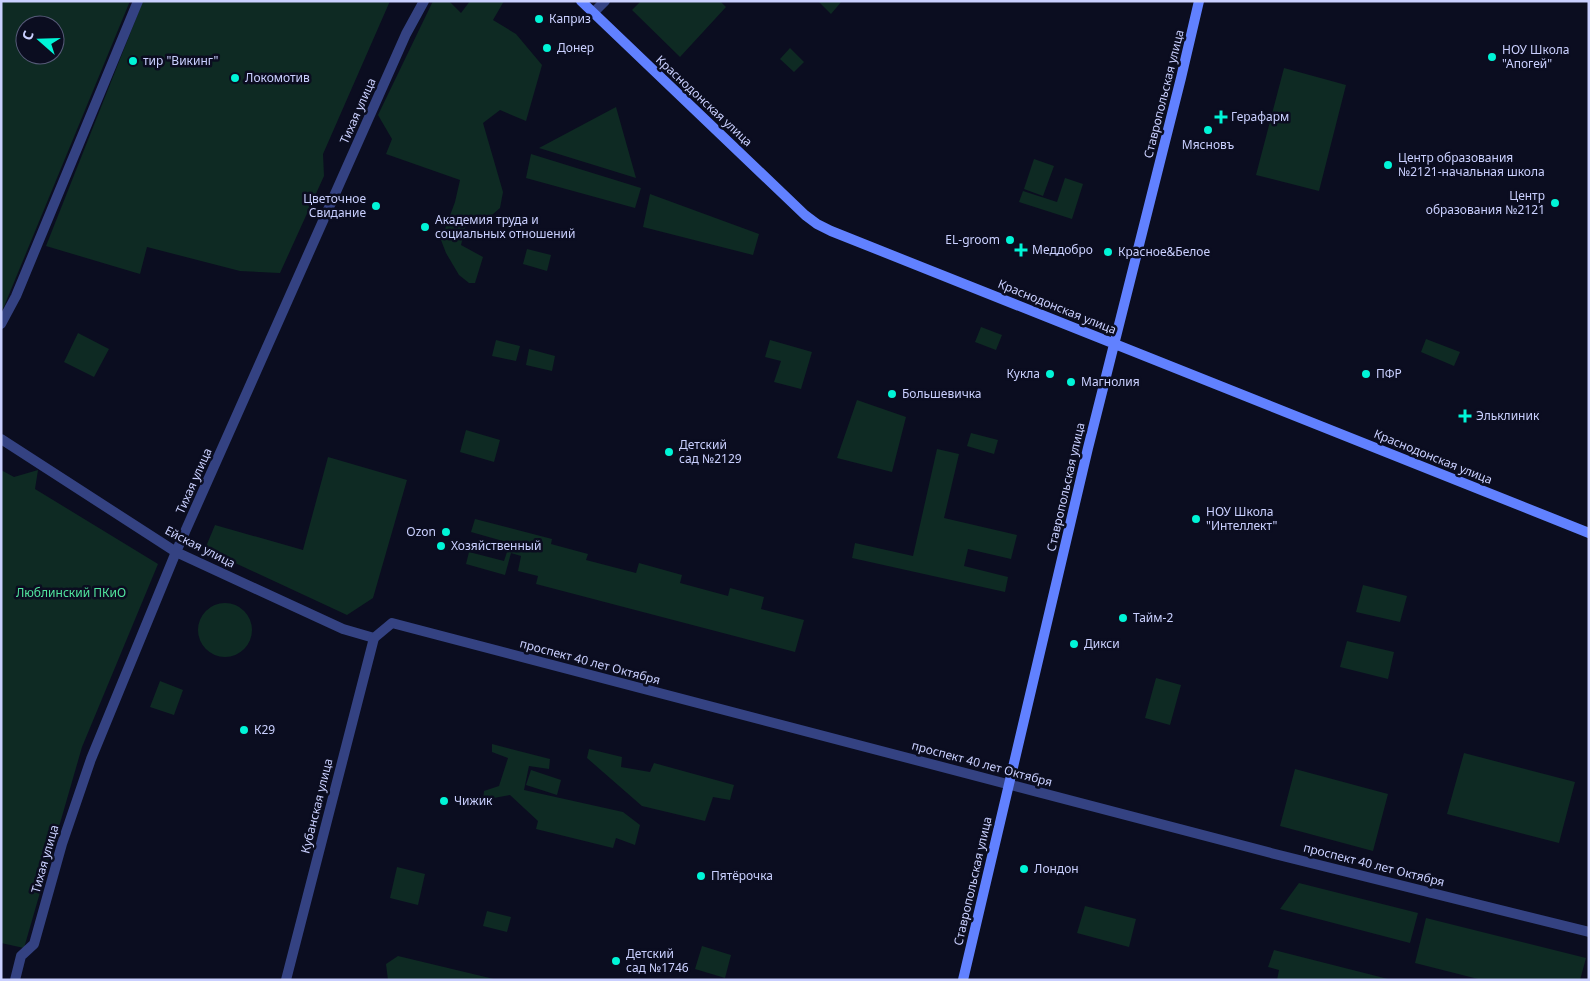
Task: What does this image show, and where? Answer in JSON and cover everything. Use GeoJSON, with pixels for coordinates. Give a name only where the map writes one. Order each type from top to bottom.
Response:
{"type":"FeatureCollection","features":[{"type":"Feature","properties":{"kind":"main road","name":"Краснодонская улица"},"geometry":{"type":"LineString","coordinates":[[581,1],[805,215],[817,224],[845,237],[1589,533]]}},
{"type":"Feature","properties":{"kind":"main road","name":"Ставропольская улица"},"geometry":{"type":"LineString","coordinates":[[963,980],[1113,344],[1199,1]]}},
{"type":"Feature","properties":{"kind":"street"},"geometry":{"type":"LineString","coordinates":[[1,324],[16,296],[138,1]]}},
{"type":"Feature","properties":{"kind":"street","name":"Тихая улица"},"geometry":{"type":"LineString","coordinates":[[15,980],[20,956],[34,944],[72,810],[91,759],[176,552],[402,43],[424,1]]}},
{"type":"Feature","properties":{"kind":"street"},"geometry":{"type":"LineString","coordinates":[[593,13],[605,1]]}},
{"type":"Feature","properties":{"kind":"street","name":"Ейская улица"},"geometry":{"type":"LineString","coordinates":[[1,439],[176,552],[343,629],[374,638]]}},
{"type":"Feature","properties":{"kind":"street","name":"проспект 40 лет Октября"},"geometry":{"type":"LineString","coordinates":[[374,638],[392,623],[1272,853],[1589,932]]}},
{"type":"Feature","properties":{"kind":"street","name":"Кубанская улица"},"geometry":{"type":"LineString","coordinates":[[286,980],[374,638]]}},
{"type":"Feature","properties":{"kind":"green space"},"geometry":{"type":"Polygon","coordinates":[[[1,1],[130,1],[3,309],[1,308],[1,1]]]}},
{"type":"Feature","properties":{"kind":"green space","name":"Локомотив"},"geometry":{"type":"Polygon","coordinates":[[[143,1],[390,1],[323,154],[324,176],[280,273],[240,271],[147,247],[140,274],[46,246],[143,1]]]}},
{"type":"Feature","properties":{"kind":"green space"},"geometry":{"type":"Polygon","coordinates":[[[433,1],[449,1],[461,13],[470,1],[504,1],[493,20],[516,34],[542,65],[526,121],[500,110],[483,123],[503,192],[500,208],[486,220],[467,220],[461,245],[483,257],[475,283],[469,283],[459,275],[441,240],[455,202],[460,180],[386,154],[392,139],[378,115],[433,1]]]}},
{"type":"Feature","properties":{"kind":"green space"},"geometry":{"type":"Polygon","coordinates":[[[641,1],[720,1],[726,7],[680,57],[632,10],[641,1]]]}},
{"type":"Feature","properties":{"kind":"green space"},"geometry":{"type":"Polygon","coordinates":[[[818,1],[842,1],[831,14],[818,1]]]}},
{"type":"Feature","properties":{"kind":"green space"},"geometry":{"type":"Polygon","coordinates":[[[790,48],[804,62],[794,72],[780,59],[790,48]]]}},
{"type":"Feature","properties":{"kind":"green space"},"geometry":{"type":"Polygon","coordinates":[[[1284,68],[1346,85],[1319,191],[1256,175],[1284,68]]]}},
{"type":"Feature","properties":{"kind":"green space"},"geometry":{"type":"Polygon","coordinates":[[[616,107],[636,178],[539,148],[616,107]]]}},
{"type":"Feature","properties":{"kind":"green space"},"geometry":{"type":"Polygon","coordinates":[[[531,154],[641,188],[635,208],[526,178],[531,154]]]}},
{"type":"Feature","properties":{"kind":"green space"},"geometry":{"type":"Polygon","coordinates":[[[1034,159],[1054,166],[1043,196],[1024,189],[1034,159]]]}},
{"type":"Feature","properties":{"kind":"green space"},"geometry":{"type":"Polygon","coordinates":[[[1065,178],[1083,184],[1072,219],[1019,202],[1023,191],[1057,202],[1065,178]]]}},
{"type":"Feature","properties":{"kind":"green space"},"geometry":{"type":"Polygon","coordinates":[[[650,194],[759,234],[753,255],[643,227],[650,194]]]}},
{"type":"Feature","properties":{"kind":"green space"},"geometry":{"type":"Polygon","coordinates":[[[527,249],[551,255],[547,271],[523,264],[527,249]]]}},
{"type":"Feature","properties":{"kind":"green space"},"geometry":{"type":"Polygon","coordinates":[[[981,327],[1002,335],[996,350],[975,342],[981,327]]]}},
{"type":"Feature","properties":{"kind":"green space"},"geometry":{"type":"Polygon","coordinates":[[[78,333],[109,349],[94,377],[64,362],[78,333]]]}},
{"type":"Feature","properties":{"kind":"green space"},"geometry":{"type":"Polygon","coordinates":[[[1426,339],[1460,352],[1454,366],[1421,352],[1426,339]]]}},
{"type":"Feature","properties":{"kind":"green space"},"geometry":{"type":"Polygon","coordinates":[[[496,340],[520,346],[516,361],[492,356],[496,340]]]}},
{"type":"Feature","properties":{"kind":"green space"},"geometry":{"type":"Polygon","coordinates":[[[770,340],[812,352],[801,389],[774,382],[781,361],[765,357],[770,340]]]}},
{"type":"Feature","properties":{"kind":"green space"},"geometry":{"type":"Polygon","coordinates":[[[529,349],[555,356],[552,371],[526,365],[529,349]]]}},
{"type":"Feature","properties":{"kind":"green space"},"geometry":{"type":"Polygon","coordinates":[[[857,400],[906,417],[892,472],[837,458],[857,400]]]}},
{"type":"Feature","properties":{"kind":"green space"},"geometry":{"type":"Polygon","coordinates":[[[466,430],[500,440],[494,462],[460,452],[466,430]]]}},
{"type":"Feature","properties":{"kind":"green space"},"geometry":{"type":"Polygon","coordinates":[[[971,433],[998,440],[994,454],[967,446],[971,433]]]}},
{"type":"Feature","properties":{"kind":"green space"},"geometry":{"type":"Polygon","coordinates":[[[937,449],[959,454],[944,518],[1017,535],[1011,559],[968,549],[964,566],[1008,577],[1005,592],[852,558],[855,543],[913,556],[937,449]]]}},
{"type":"Feature","properties":{"kind":"green space"},"geometry":{"type":"Polygon","coordinates":[[[328,457],[407,480],[373,598],[347,615],[205,549],[215,525],[303,550],[328,457]]]}},
{"type":"Feature","properties":{"kind":"green space","name":"Люблинский ПКиО"},"geometry":{"type":"Polygon","coordinates":[[[1,470],[14,477],[38,470],[35,489],[158,564],[82,747],[24,948],[1,943],[1,470]]]}},
{"type":"Feature","properties":{"kind":"green space"},"geometry":{"type":"Polygon","coordinates":[[[475,519],[552,539],[551,544],[588,554],[586,560],[636,573],[639,563],[682,575],[680,583],[728,596],[730,588],[764,597],[761,609],[804,620],[795,652],[536,584],[538,576],[518,571],[521,556],[511,553],[505,575],[466,564],[469,552],[504,561],[510,543],[471,532],[475,519]]]}},
{"type":"Feature","properties":{"kind":"green space"},"geometry":{"type":"Polygon","coordinates":[[[1363,585],[1407,596],[1400,622],[1356,612],[1363,585]]]}},
{"type":"Feature","properties":{"kind":"green space"},"geometry":{"type":"Polygon","coordinates":[[[220,603],[230,603],[240,607],[248,615],[252,630],[248,645],[240,653],[230,657],[220,657],[210,653],[202,645],[198,635],[198,625],[202,615],[210,607],[220,603]]]}},
{"type":"Feature","properties":{"kind":"green space"},"geometry":{"type":"Polygon","coordinates":[[[1347,641],[1394,652],[1388,679],[1340,667],[1347,641]]]}},
{"type":"Feature","properties":{"kind":"green space"},"geometry":{"type":"Polygon","coordinates":[[[1156,678],[1181,685],[1170,725],[1145,718],[1156,678]]]}},
{"type":"Feature","properties":{"kind":"green space"},"geometry":{"type":"Polygon","coordinates":[[[160,681],[183,690],[174,715],[150,707],[160,681]]]}},
{"type":"Feature","properties":{"kind":"green space"},"geometry":{"type":"Polygon","coordinates":[[[492,744],[550,759],[549,769],[529,766],[524,790],[623,812],[640,825],[635,845],[616,838],[613,848],[536,829],[538,821],[510,795],[483,800],[484,791],[499,786],[508,758],[492,752],[492,744]]]}},
{"type":"Feature","properties":{"kind":"green space"},"geometry":{"type":"Polygon","coordinates":[[[589,749],[622,757],[621,767],[650,772],[654,763],[734,785],[730,800],[713,797],[705,821],[642,806],[587,758],[589,749]]]}},
{"type":"Feature","properties":{"kind":"green space"},"geometry":{"type":"Polygon","coordinates":[[[1464,753],[1575,782],[1559,843],[1447,814],[1464,753]]]}},
{"type":"Feature","properties":{"kind":"green space"},"geometry":{"type":"Polygon","coordinates":[[[1295,769],[1388,794],[1373,851],[1280,826],[1295,769]]]}},
{"type":"Feature","properties":{"kind":"green space"},"geometry":{"type":"Polygon","coordinates":[[[531,770],[561,780],[557,795],[526,785],[531,770]]]}},
{"type":"Feature","properties":{"kind":"green space"},"geometry":{"type":"Polygon","coordinates":[[[397,867],[425,874],[418,905],[390,898],[397,867]]]}},
{"type":"Feature","properties":{"kind":"green space"},"geometry":{"type":"Polygon","coordinates":[[[1299,883],[1418,913],[1410,943],[1280,909],[1299,883]]]}},
{"type":"Feature","properties":{"kind":"green space"},"geometry":{"type":"Polygon","coordinates":[[[1085,906],[1136,919],[1129,947],[1077,933],[1085,906]]]}},
{"type":"Feature","properties":{"kind":"green space"},"geometry":{"type":"Polygon","coordinates":[[[487,911],[511,917],[507,932],[483,926],[487,911]]]}},
{"type":"Feature","properties":{"kind":"green space"},"geometry":{"type":"Polygon","coordinates":[[[1426,918],[1586,958],[1580,980],[1482,980],[1415,963],[1426,918]]]}},
{"type":"Feature","properties":{"kind":"green space"},"geometry":{"type":"Polygon","coordinates":[[[702,946],[731,955],[725,978],[695,969],[702,946]]]}},
{"type":"Feature","properties":{"kind":"green space"},"geometry":{"type":"Polygon","coordinates":[[[1274,950],[1392,980],[1277,980],[1279,970],[1268,967],[1274,950]]]}},
{"type":"Feature","properties":{"kind":"green space"},"geometry":{"type":"Polygon","coordinates":[[[398,956],[498,980],[388,980],[386,964],[398,956]]]}},
{"type":"Feature","properties":{"kind":"place","name":"Каприз"},"geometry":{"type":"Point","coordinates":[539,19]}},
{"type":"Feature","properties":{"kind":"place","name":"Донер"},"geometry":{"type":"Point","coordinates":[547,48]}},
{"type":"Feature","properties":{"kind":"place","name":"НОУ Школа \"Апогей\""},"geometry":{"type":"Point","coordinates":[1492,57]}},
{"type":"Feature","properties":{"kind":"place","name":"тир \"Викинг\""},"geometry":{"type":"Point","coordinates":[133,61]}},
{"type":"Feature","properties":{"kind":"place","name":"Локомотив"},"geometry":{"type":"Point","coordinates":[235,78]}},
{"type":"Feature","properties":{"kind":"place","name":"Герафарм"},"geometry":{"type":"Point","coordinates":[1221,117]}},
{"type":"Feature","properties":{"kind":"place","name":"Мясновъ"},"geometry":{"type":"Point","coordinates":[1208,130]}},
{"type":"Feature","properties":{"kind":"place","name":"Центр образования №2121-начальная школа"},"geometry":{"type":"Point","coordinates":[1388,165]}},
{"type":"Feature","properties":{"kind":"place","name":"Центр образования №2121"},"geometry":{"type":"Point","coordinates":[1555,203]}},
{"type":"Feature","properties":{"kind":"place","name":"Цветочное Свидание"},"geometry":{"type":"Point","coordinates":[376,206]}},
{"type":"Feature","properties":{"kind":"place","name":"Академия труда и социальных отношений"},"geometry":{"type":"Point","coordinates":[425,227]}},
{"type":"Feature","properties":{"kind":"place","name":"EL-groom"},"geometry":{"type":"Point","coordinates":[1010,240]}},
{"type":"Feature","properties":{"kind":"place","name":"Меддобро"},"geometry":{"type":"Point","coordinates":[1021,250]}},
{"type":"Feature","properties":{"kind":"place","name":"Красное&Белое"},"geometry":{"type":"Point","coordinates":[1108,252]}},
{"type":"Feature","properties":{"kind":"place","name":"Кукла"},"geometry":{"type":"Point","coordinates":[1050,374]}},
{"type":"Feature","properties":{"kind":"place","name":"ПФР"},"geometry":{"type":"Point","coordinates":[1366,374]}},
{"type":"Feature","properties":{"kind":"place","name":"Магнолия"},"geometry":{"type":"Point","coordinates":[1071,382]}},
{"type":"Feature","properties":{"kind":"place","name":"Большевичка"},"geometry":{"type":"Point","coordinates":[892,394]}},
{"type":"Feature","properties":{"kind":"place","name":"Эльклиник"},"geometry":{"type":"Point","coordinates":[1465,416]}},
{"type":"Feature","properties":{"kind":"place","name":"Детский сад №2129"},"geometry":{"type":"Point","coordinates":[669,452]}},
{"type":"Feature","properties":{"kind":"place","name":"НОУ Школа \"Интеллект\""},"geometry":{"type":"Point","coordinates":[1196,519]}},
{"type":"Feature","properties":{"kind":"place","name":"Ozon"},"geometry":{"type":"Point","coordinates":[446,532]}},
{"type":"Feature","properties":{"kind":"place","name":"Хозяйственный"},"geometry":{"type":"Point","coordinates":[441,546]}},
{"type":"Feature","properties":{"kind":"place","name":"Тайм-2"},"geometry":{"type":"Point","coordinates":[1123,618]}},
{"type":"Feature","properties":{"kind":"place","name":"Дикси"},"geometry":{"type":"Point","coordinates":[1074,644]}},
{"type":"Feature","properties":{"kind":"place","name":"К29"},"geometry":{"type":"Point","coordinates":[244,730]}},
{"type":"Feature","properties":{"kind":"place","name":"Чижик"},"geometry":{"type":"Point","coordinates":[444,801]}},
{"type":"Feature","properties":{"kind":"place","name":"Лондон"},"geometry":{"type":"Point","coordinates":[1024,869]}},
{"type":"Feature","properties":{"kind":"place","name":"Пятёрочка"},"geometry":{"type":"Point","coordinates":[701,876]}},
{"type":"Feature","properties":{"kind":"place","name":"Детский сад №1746"},"geometry":{"type":"Point","coordinates":[616,961]}}]}
